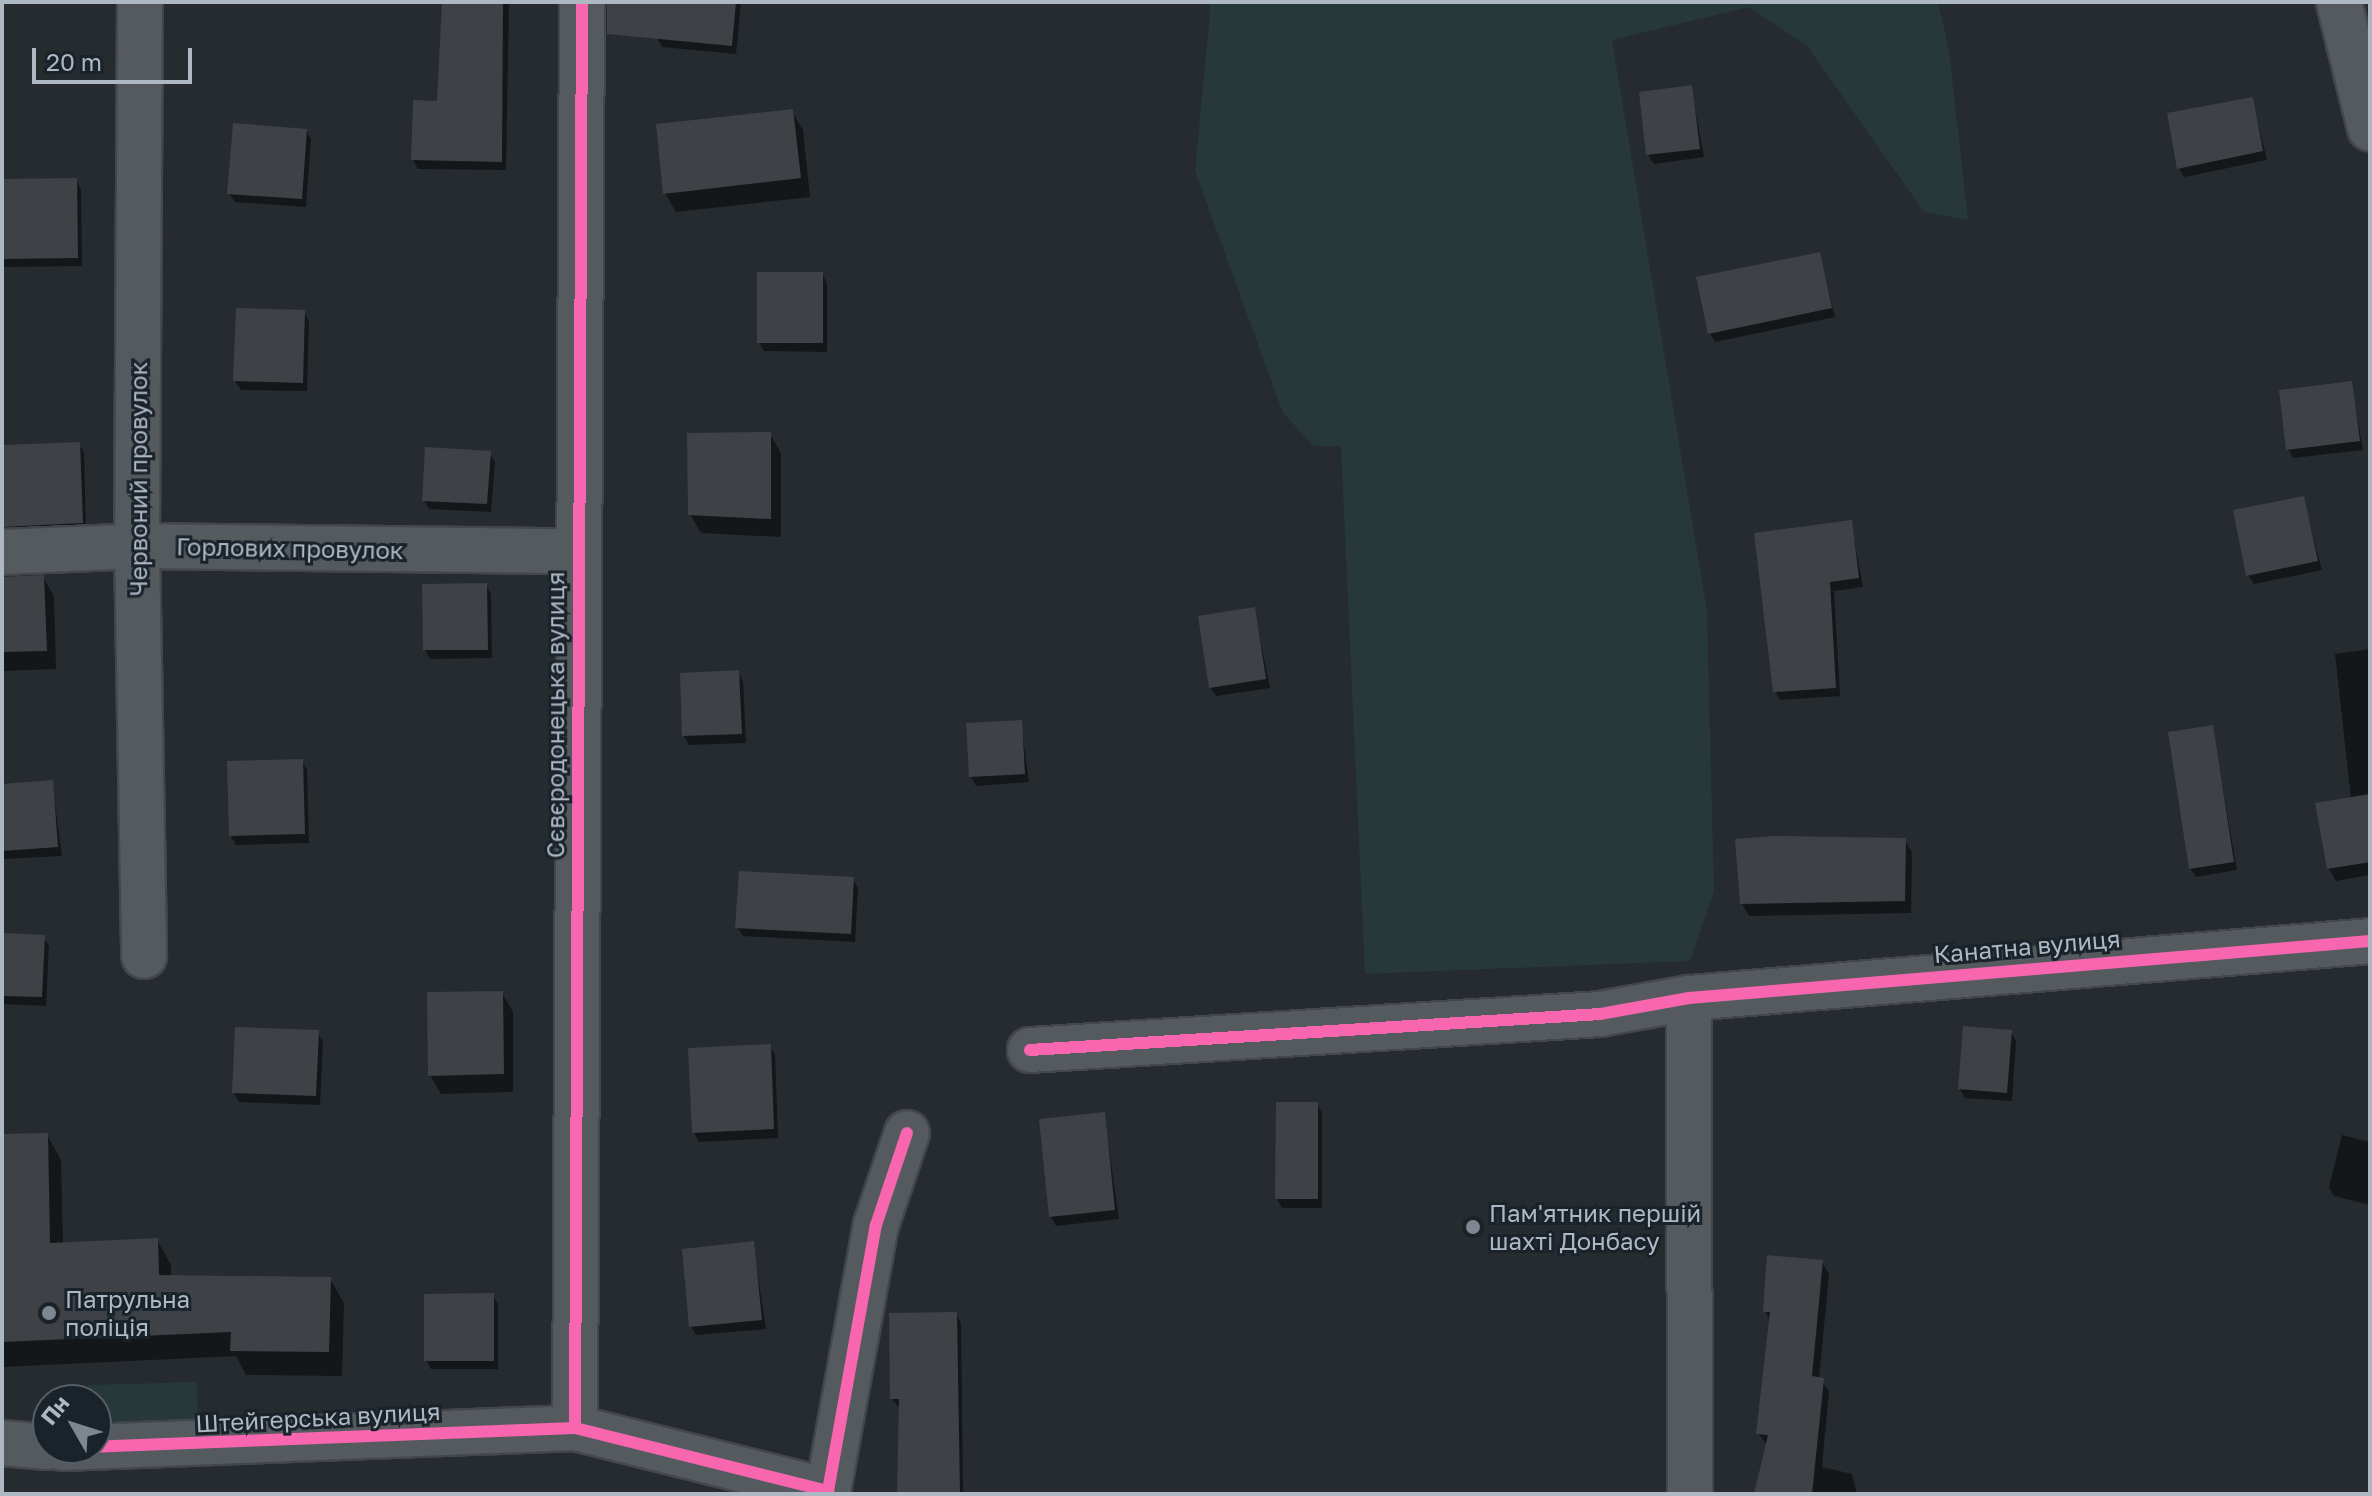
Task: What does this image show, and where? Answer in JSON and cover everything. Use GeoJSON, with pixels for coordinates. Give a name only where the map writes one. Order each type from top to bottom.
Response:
{"type":"FeatureCollection","features":[{"type":"Feature","properties":{"kind":"street","name":"Червоний провулок"},"geometry":{"type":"LineString","coordinates":[[140,2],[137,546],[144,956]]}},
{"type":"Feature","properties":{"kind":"street","name":"Сєвєродонецька вулиця"},"geometry":{"type":"LineString","coordinates":[[575,1428],[582,2]]}},
{"type":"Feature","properties":{"kind":"street"},"geometry":{"type":"LineString","coordinates":[[2339,2],[2370,128]]}},
{"type":"Feature","properties":{"kind":"street","name":"Горлових провулок"},"geometry":{"type":"LineString","coordinates":[[2,552],[137,546],[577,551]]}},
{"type":"Feature","properties":{"kind":"street","name":"Канатна вулиця"},"geometry":{"type":"LineString","coordinates":[[1030,1050],[1600,1014],[1689,998],[2370,941]]}},
{"type":"Feature","properties":{"kind":"street"},"geometry":{"type":"LineString","coordinates":[[1689,998],[1690,1494]]}},
{"type":"Feature","properties":{"kind":"street"},"geometry":{"type":"LineString","coordinates":[[828,1493],[876,1225],[907,1133]]}},
{"type":"Feature","properties":{"kind":"street","name":"Штейгерська вулиця"},"geometry":{"type":"LineString","coordinates":[[112,1446],[575,1428],[828,1493]]}},
{"type":"Feature","properties":{"kind":"street"},"geometry":{"type":"LineString","coordinates":[[2,1443],[32,1446]]}},
{"type":"Feature","properties":{"kind":"shaded area"},"geometry":{"type":"Polygon","coordinates":[[[1211,2],[1938,2],[1949,51],[1968,220],[1924,212],[1807,46],[1749,7],[1612,40],[1707,611],[1714,891],[1690,961],[1365,974],[1341,446],[1314,446],[1283,413],[1195,171],[1211,2]]]}},
{"type":"Feature","properties":{"kind":"shaded area"},"geometry":{"type":"Polygon","coordinates":[[[197,1382],[198,1421],[112,1424],[112,1384],[197,1382]]]}},
{"type":"Feature","properties":{"kind":"building"},"geometry":{"type":"Polygon","coordinates":[[[442,2],[503,2],[502,162],[411,160],[413,100],[437,101],[442,2]]]}},
{"type":"Feature","properties":{"kind":"building"},"geometry":{"type":"Polygon","coordinates":[[[607,2],[736,2],[732,46],[607,34],[607,2]]]}},
{"type":"Feature","properties":{"kind":"building"},"geometry":{"type":"Polygon","coordinates":[[[1692,85],[1700,149],[1646,155],[1639,92],[1692,85]]]}},
{"type":"Feature","properties":{"kind":"building"},"geometry":{"type":"Polygon","coordinates":[[[2253,97],[2263,151],[2177,169],[2167,113],[2253,97]]]}},
{"type":"Feature","properties":{"kind":"building"},"geometry":{"type":"Polygon","coordinates":[[[793,109],[801,178],[663,194],[656,124],[793,109]]]}},
{"type":"Feature","properties":{"kind":"building"},"geometry":{"type":"Polygon","coordinates":[[[233,123],[307,129],[302,199],[227,194],[233,123]]]}},
{"type":"Feature","properties":{"kind":"building"},"geometry":{"type":"Polygon","coordinates":[[[77,178],[78,258],[2,259],[2,179],[77,178]]]}},
{"type":"Feature","properties":{"kind":"building"},"geometry":{"type":"Polygon","coordinates":[[[1820,252],[1832,308],[1708,334],[1696,277],[1820,252]]]}},
{"type":"Feature","properties":{"kind":"building"},"geometry":{"type":"Polygon","coordinates":[[[757,272],[823,272],[823,343],[757,343],[757,272]]]}},
{"type":"Feature","properties":{"kind":"building"},"geometry":{"type":"Polygon","coordinates":[[[236,308],[305,310],[303,383],[233,381],[236,308]]]}},
{"type":"Feature","properties":{"kind":"building"},"geometry":{"type":"Polygon","coordinates":[[[2352,381],[2360,441],[2286,450],[2279,390],[2352,381]]]}},
{"type":"Feature","properties":{"kind":"building"},"geometry":{"type":"Polygon","coordinates":[[[771,432],[771,519],[688,515],[687,433],[771,432]]]}},
{"type":"Feature","properties":{"kind":"building"},"geometry":{"type":"Polygon","coordinates":[[[80,442],[83,523],[2,527],[2,445],[80,442]]]}},
{"type":"Feature","properties":{"kind":"building"},"geometry":{"type":"Polygon","coordinates":[[[425,447],[491,451],[487,504],[422,501],[425,447]]]}},
{"type":"Feature","properties":{"kind":"building"},"geometry":{"type":"Polygon","coordinates":[[[2304,496],[2318,561],[2246,576],[2233,510],[2304,496]]]}},
{"type":"Feature","properties":{"kind":"building"},"geometry":{"type":"Polygon","coordinates":[[[1852,520],[1859,578],[1830,582],[1836,688],[1773,692],[1754,533],[1852,520]]]}},
{"type":"Feature","properties":{"kind":"building"},"geometry":{"type":"Polygon","coordinates":[[[44,575],[47,651],[2,652],[2,577],[44,575]]]}},
{"type":"Feature","properties":{"kind":"building"},"geometry":{"type":"Polygon","coordinates":[[[487,583],[488,650],[423,650],[422,584],[487,583]]]}},
{"type":"Feature","properties":{"kind":"building"},"geometry":{"type":"Polygon","coordinates":[[[1255,607],[1266,679],[1209,688],[1198,616],[1255,607]]]}},
{"type":"Feature","properties":{"kind":"building"},"geometry":{"type":"Polygon","coordinates":[[[739,670],[742,734],[682,736],[680,673],[739,670]]]}},
{"type":"Feature","properties":{"kind":"building"},"geometry":{"type":"Polygon","coordinates":[[[1022,720],[1025,774],[969,777],[966,723],[1022,720]]]}},
{"type":"Feature","properties":{"kind":"building"},"geometry":{"type":"Polygon","coordinates":[[[2213,725],[2234,862],[2189,869],[2168,732],[2213,725]]]}},
{"type":"Feature","properties":{"kind":"building"},"geometry":{"type":"Polygon","coordinates":[[[303,759],[305,834],[229,836],[227,761],[303,759]]]}},
{"type":"Feature","properties":{"kind":"building"},"geometry":{"type":"Polygon","coordinates":[[[53,780],[58,847],[2,851],[2,784],[53,780]]]}},
{"type":"Feature","properties":{"kind":"building"},"geometry":{"type":"Polygon","coordinates":[[[2370,794],[2370,862],[2327,869],[2315,803],[2370,794]]]}},
{"type":"Feature","properties":{"kind":"building"},"geometry":{"type":"Polygon","coordinates":[[[1772,836],[1906,838],[1905,901],[1740,904],[1735,839],[1772,836]]]}},
{"type":"Feature","properties":{"kind":"building"},"geometry":{"type":"Polygon","coordinates":[[[739,871],[854,877],[851,934],[735,928],[739,871]]]}},
{"type":"Feature","properties":{"kind":"building"},"geometry":{"type":"Polygon","coordinates":[[[2,933],[45,935],[42,997],[2,996],[2,933]]]}},
{"type":"Feature","properties":{"kind":"building"},"geometry":{"type":"Polygon","coordinates":[[[503,991],[504,1074],[428,1076],[427,992],[503,991]]]}},
{"type":"Feature","properties":{"kind":"building"},"geometry":{"type":"Polygon","coordinates":[[[1963,1026],[2012,1030],[2007,1093],[1958,1089],[1963,1026]]]}},
{"type":"Feature","properties":{"kind":"building"},"geometry":{"type":"Polygon","coordinates":[[[235,1027],[319,1030],[316,1096],[232,1093],[235,1027]]]}},
{"type":"Feature","properties":{"kind":"building"},"geometry":{"type":"Polygon","coordinates":[[[771,1044],[774,1129],[692,1133],[688,1048],[771,1044]]]}},
{"type":"Feature","properties":{"kind":"building"},"geometry":{"type":"Polygon","coordinates":[[[1276,1102],[1318,1102],[1318,1199],[1275,1199],[1276,1102]]]}},
{"type":"Feature","properties":{"kind":"building"},"geometry":{"type":"Polygon","coordinates":[[[1105,1112],[1115,1210],[1049,1217],[1039,1119],[1105,1112]]]}},
{"type":"Feature","properties":{"kind":"building"},"geometry":{"type":"Polygon","coordinates":[[[48,1133],[50,1243],[158,1238],[159,1275],[331,1277],[329,1352],[230,1351],[231,1332],[2,1342],[2,1134],[48,1133]]]}},
{"type":"Feature","properties":{"kind":"building"},"geometry":{"type":"Polygon","coordinates":[[[754,1241],[762,1320],[689,1327],[682,1249],[754,1241]]]}},
{"type":"Feature","properties":{"kind":"building"},"geometry":{"type":"Polygon","coordinates":[[[1767,1255],[1823,1260],[1812,1376],[1824,1378],[1812,1494],[1754,1494],[1768,1435],[1756,1434],[1770,1312],[1763,1312],[1767,1255]]]}},
{"type":"Feature","properties":{"kind":"building"},"geometry":{"type":"Polygon","coordinates":[[[494,1293],[494,1361],[424,1361],[424,1294],[494,1293]]]}},
{"type":"Feature","properties":{"kind":"building"},"geometry":{"type":"Polygon","coordinates":[[[957,1312],[960,1494],[897,1494],[899,1399],[890,1399],[889,1313],[957,1312]]]}},
{"type":"Feature","properties":{"kind":"cycle path"},"geometry":{"type":"LineString","coordinates":[[575,1428],[582,2]]}},
{"type":"Feature","properties":{"kind":"cycle path"},"geometry":{"type":"LineString","coordinates":[[1030,1050],[1600,1014],[1689,998],[2370,941]]}},
{"type":"Feature","properties":{"kind":"cycle path"},"geometry":{"type":"LineString","coordinates":[[112,1446],[575,1428],[828,1491],[876,1225],[907,1133]]}},
{"type":"Feature","properties":{"kind":"place","name":"Пам'ятник першій шахті Донбасу"},"geometry":{"type":"Point","coordinates":[1473,1227]}},
{"type":"Feature","properties":{"kind":"place","name":"Патрульна поліція"},"geometry":{"type":"Point","coordinates":[49,1313]}}]}
